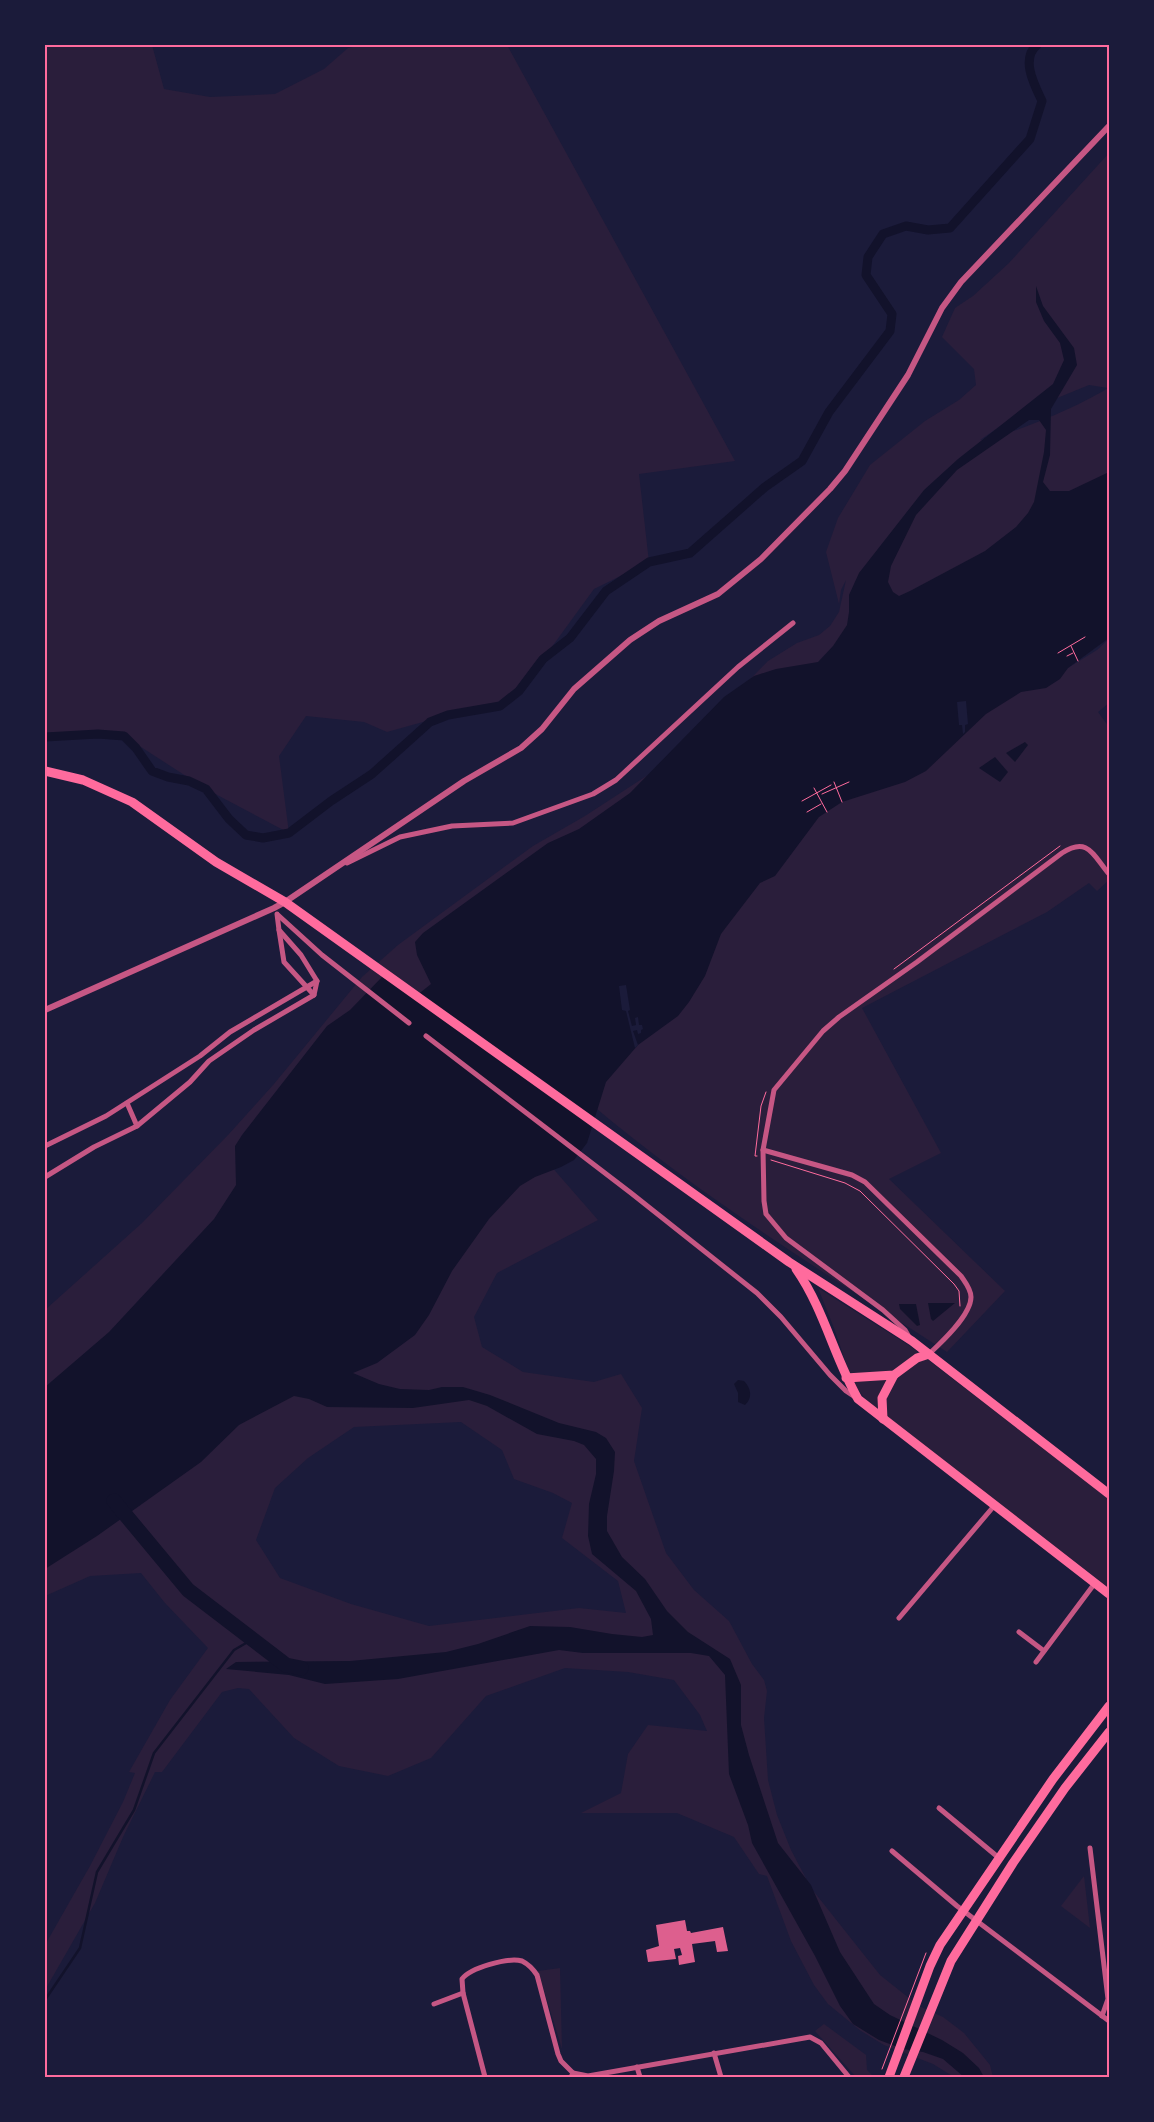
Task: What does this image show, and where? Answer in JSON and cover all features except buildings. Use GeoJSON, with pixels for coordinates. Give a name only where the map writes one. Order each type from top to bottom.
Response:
{"type":"FeatureCollection","features":[{"type":"Feature","properties":{"kind":"main road"},"geometry":{"type":"LineString","coordinates":[[45,771],[83,780],[132,802],[216,862],[303,914],[780,1256],[912,1341],[1109,1494]]}},
{"type":"Feature","properties":{"kind":"main road"},"geometry":{"type":"LineString","coordinates":[[789,1262],[797,1270],[810,1290],[825,1322],[846,1378],[858,1399],[1109,1594]]}},
{"type":"Feature","properties":{"kind":"main road"},"geometry":{"type":"LineString","coordinates":[[883,1419],[882,1398],[894,1375],[917,1358],[929,1354]]}},
{"type":"Feature","properties":{"kind":"main road"},"geometry":{"type":"LineString","coordinates":[[846,1378],[894,1375]]}},
{"type":"Feature","properties":{"kind":"main road"},"geometry":{"type":"LineString","coordinates":[[889,2077],[930,1966],[940,1945],[1053,1779],[1109,1706]]}},
{"type":"Feature","properties":{"kind":"main road"},"geometry":{"type":"LineString","coordinates":[[905,2074],[951,1962],[1013,1863],[1065,1788],[1109,1732]]}},
{"type":"Feature","properties":{"kind":"street"},"geometry":{"type":"LineString","coordinates":[[45,1010],[276,911],[285,902],[464,781],[520,748],[542,728],[574,689],[630,640],[659,621],[718,594],[761,559],[830,489],[845,471],[908,375],[942,308],[961,282],[1109,126]]}},
{"type":"Feature","properties":{"kind":"street"},"geometry":{"type":"LineString","coordinates":[[340,866],[400,837],[452,826],[513,823],[593,794],[616,780],[738,667],[793,623]]}},
{"type":"Feature","properties":{"kind":"street"},"geometry":{"type":"LineString","coordinates":[[912,1341],[894,1319],[786,1238],[772,1224],[766,1214],[763,1150],[774,1090],[823,1031],[838,1017],[917,962],[1066,850],[1077,844],[1084,846],[1109,874]]}},
{"type":"Feature","properties":{"kind":"street"},"geometry":{"type":"LineString","coordinates":[[276,911],[322,955],[409,1023]]}},
{"type":"Feature","properties":{"kind":"street"},"geometry":{"type":"LineString","coordinates":[[276,911],[284,962],[314,995]]}},
{"type":"Feature","properties":{"kind":"street"},"geometry":{"type":"LineString","coordinates":[[279,930],[301,955],[316,981],[314,995]]}},
{"type":"Feature","properties":{"kind":"street"},"geometry":{"type":"LineString","coordinates":[[45,1146],[106,1116],[200,1056],[230,1032],[316,981]]}},
{"type":"Feature","properties":{"kind":"street"},"geometry":{"type":"LineString","coordinates":[[45,1177],[94,1147],[137,1126],[190,1082],[209,1060],[254,1030],[314,995]]}},
{"type":"Feature","properties":{"kind":"street"},"geometry":{"type":"LineString","coordinates":[[426,1036],[758,1293],[830,1375],[846,1391],[858,1399]]}},
{"type":"Feature","properties":{"kind":"street"},"geometry":{"type":"LineString","coordinates":[[127,1103],[137,1126]]}},
{"type":"Feature","properties":{"kind":"street"},"geometry":{"type":"LineString","coordinates":[[763,1150],[852,1174],[865,1182],[961,1276],[969,1288],[971,1296],[969,1306],[965,1315],[929,1354]]}},
{"type":"Feature","properties":{"kind":"street"},"geometry":{"type":"LineString","coordinates":[[830,1375],[846,1378]]}},
{"type":"Feature","properties":{"kind":"street"},"geometry":{"type":"LineString","coordinates":[[899,1618],[994,1506]]}},
{"type":"Feature","properties":{"kind":"street"},"geometry":{"type":"LineString","coordinates":[[1036,1662],[1095,1583]]}},
{"type":"Feature","properties":{"kind":"street"},"geometry":{"type":"LineString","coordinates":[[1019,1632],[1044,1651]]}},
{"type":"Feature","properties":{"kind":"street"},"geometry":{"type":"LineString","coordinates":[[939,1808],[998,1858]]}},
{"type":"Feature","properties":{"kind":"street"},"geometry":{"type":"LineString","coordinates":[[1090,1848],[1108,1999],[1102,2016]]}},
{"type":"Feature","properties":{"kind":"street"},"geometry":{"type":"LineString","coordinates":[[892,1851],[964,1910],[1109,2021]]}},
{"type":"Feature","properties":{"kind":"street"},"geometry":{"type":"LineString","coordinates":[[485,2077],[463,1993],[462,1979],[472,1969],[514,1960],[529,1965],[537,1974],[558,2054],[572,2075],[588,2076],[810,2037],[821,2043],[849,2077]]}},
{"type":"Feature","properties":{"kind":"street"},"geometry":{"type":"LineString","coordinates":[[434,2004],[463,1993]]}},
{"type":"Feature","properties":{"kind":"street"},"geometry":{"type":"LineString","coordinates":[[714,2053],[721,2077]]}},
{"type":"Feature","properties":{"kind":"street"},"geometry":{"type":"LineString","coordinates":[[638,2067],[640,2077]]}},
{"type":"Feature","properties":{"kind":"path"},"geometry":{"type":"LineString","coordinates":[[1058,653],[1085,637]]}},
{"type":"Feature","properties":{"kind":"path"},"geometry":{"type":"LineString","coordinates":[[1070,645],[1078,661]]}},
{"type":"Feature","properties":{"kind":"path"},"geometry":{"type":"LineString","coordinates":[[1067,656],[1074,652]]}},
{"type":"Feature","properties":{"kind":"path"},"geometry":{"type":"LineString","coordinates":[[834,782],[842,802]]}},
{"type":"Feature","properties":{"kind":"path"},"geometry":{"type":"LineString","coordinates":[[822,794],[849,782]]}},
{"type":"Feature","properties":{"kind":"path"},"geometry":{"type":"LineString","coordinates":[[802,801],[831,785]]}},
{"type":"Feature","properties":{"kind":"path"},"geometry":{"type":"LineString","coordinates":[[814,788],[827,812]]}},
{"type":"Feature","properties":{"kind":"path"},"geometry":{"type":"LineString","coordinates":[[807,812],[822,804]]}},
{"type":"Feature","properties":{"kind":"path"},"geometry":{"type":"LineString","coordinates":[[889,972],[1056,847],[1061,846],[1066,850]]}},
{"type":"Feature","properties":{"kind":"path"},"geometry":{"type":"LineString","coordinates":[[769,1088],[764,1095],[761,1106],[754,1156],[845,1183],[860,1192],[954,1284],[959,1291],[960,1309]]}},
{"type":"Feature","properties":{"kind":"path"},"geometry":{"type":"LineString","coordinates":[[886,2058],[917,1973]]}},
{"type":"Feature","properties":{"kind":"shaded area"},"geometry":{"type":"Polygon","coordinates":[[[45,45],[152,45],[164,89],[210,97],[275,94],[324,69],[348,48],[362,45],[507,45],[735,461],[639,474],[649,562],[594,589],[543,659],[500,706],[448,715],[387,732],[364,722],[306,716],[279,756],[289,833],[206,789],[124,736],[45,737],[45,45]]]}},
{"type":"Feature","properties":{"kind":"shaded area"},"geometry":{"type":"Polygon","coordinates":[[[1109,153],[1109,638],[1063,671],[1097,650],[1109,639],[1109,703],[1098,712],[1109,727],[1109,880],[1097,891],[1089,883],[1047,912],[862,1008],[941,1153],[889,1179],[1005,1291],[947,1352],[810,1264],[720,1203],[591,1104],[550,1165],[598,1220],[497,1273],[474,1317],[482,1347],[523,1372],[594,1382],[621,1374],[642,1408],[634,1461],[666,1553],[694,1590],[729,1621],[752,1664],[764,1680],[767,1691],[764,1718],[768,1780],[777,1815],[791,1850],[811,1888],[880,1975],[919,2006],[943,2017],[964,2033],[990,2065],[993,2077],[954,2077],[933,2064],[884,2045],[861,2031],[828,2004],[814,1985],[791,1941],[767,1876],[759,1874],[734,1837],[677,1813],[581,1813],[621,1793],[628,1754],[648,1725],[707,1731],[700,1715],[674,1680],[628,1672],[565,1668],[486,1696],[431,1758],[388,1776],[339,1766],[294,1738],[249,1689],[238,1688],[222,1692],[162,1772],[155,1772],[123,1837],[95,1903],[45,1990],[45,1945],[90,1866],[123,1802],[135,1773],[129,1772],[170,1700],[208,1648],[165,1603],[141,1573],[90,1576],[45,1596],[45,1310],[142,1223],[229,1134],[274,1084],[362,977],[398,945],[533,846],[585,816],[671,760],[768,661],[797,643],[819,635],[830,626],[839,612],[846,580],[841,590],[839,604],[826,552],[838,518],[870,465],[925,421],[959,400],[976,385],[974,369],[942,337],[955,308],[973,296],[1009,263],[1109,153]],[[1089,385],[1018,414],[980,440],[1046,419],[1108,388],[1089,385]],[[461,1422],[354,1427],[308,1458],[275,1488],[256,1540],[280,1578],[351,1604],[429,1626],[579,1608],[626,1613],[618,1581],[562,1538],[572,1503],[553,1493],[514,1479],[502,1450],[461,1422]]]}},
{"type":"Feature","properties":{"kind":"shaded area"},"geometry":{"type":"Polygon","coordinates":[[[1036,286],[1043,306],[1074,348],[1077,365],[1051,409],[1050,455],[1043,482],[1050,491],[1069,491],[1109,472],[1109,638],[1068,668],[1060,679],[1046,688],[1021,692],[986,714],[926,771],[905,782],[842,802],[819,817],[775,876],[760,883],[721,934],[705,976],[678,1016],[638,1045],[606,1082],[587,1143],[574,1160],[535,1177],[520,1186],[489,1219],[452,1271],[429,1315],[415,1335],[377,1363],[353,1373],[379,1384],[400,1389],[429,1390],[442,1387],[463,1387],[490,1395],[559,1423],[596,1432],[606,1438],[615,1452],[607,1516],[607,1531],[622,1557],[645,1579],[667,1611],[688,1632],[730,1659],[741,1685],[741,1725],[778,1843],[811,1885],[840,1952],[874,2004],[890,2015],[942,2040],[963,2053],[979,2068],[984,2077],[964,2077],[943,2059],[923,2052],[903,2049],[879,2040],[853,2024],[840,2006],[815,1956],[752,1843],[748,1825],[729,1774],[725,1675],[709,1656],[691,1653],[583,1653],[559,1650],[398,1679],[325,1684],[289,1675],[226,1669],[236,1662],[350,1661],[446,1652],[478,1644],[530,1626],[570,1627],[642,1637],[653,1635],[651,1619],[636,1591],[592,1554],[588,1536],[589,1504],[596,1474],[596,1459],[584,1445],[574,1441],[537,1434],[487,1406],[469,1400],[413,1408],[327,1407],[309,1399],[294,1396],[239,1425],[201,1462],[97,1536],[45,1569],[45,1387],[109,1332],[214,1219],[236,1185],[235,1146],[327,1026],[350,1010],[382,977],[416,996],[431,984],[417,955],[415,942],[423,933],[548,843],[579,829],[630,793],[724,697],[754,676],[776,669],[818,662],[833,646],[847,625],[849,595],[859,573],[924,490],[958,459],[1053,384],[1064,360],[1060,343],[1044,321],[1036,302],[1036,286]],[[1029,420],[957,470],[916,515],[891,566],[888,582],[893,592],[899,596],[985,551],[1016,527],[1028,513],[1034,502],[1044,452],[1046,430],[1039,420],[1029,420]]]}},
{"type":"Feature","properties":{"kind":"shaded area"},"geometry":{"type":"Polygon","coordinates":[[[1025,742],[1028,745],[1015,762],[1006,753],[1025,742]]]}},
{"type":"Feature","properties":{"kind":"shaded area"},"geometry":{"type":"Polygon","coordinates":[[[995,757],[1008,772],[1000,782],[979,768],[995,757]]]}},
{"type":"Feature","properties":{"kind":"shaded area"},"geometry":{"type":"Polygon","coordinates":[[[818,1288],[910,1346],[1109,1499],[1109,1588],[869,1404],[852,1381],[818,1288]]]}},
{"type":"Feature","properties":{"kind":"shaded area"},"geometry":{"type":"Polygon","coordinates":[[[928,1303],[955,1303],[933,1321],[928,1303]]]}},
{"type":"Feature","properties":{"kind":"shaded area"},"geometry":{"type":"Polygon","coordinates":[[[899,1304],[916,1304],[920,1325],[917,1326],[900,1309],[899,1304]]]}},
{"type":"Feature","properties":{"kind":"shaded area"},"geometry":{"type":"Polygon","coordinates":[[[738,1380],[744,1381],[750,1390],[748,1402],[745,1405],[738,1402],[738,1393],[734,1384],[738,1380]]]}},
{"type":"Feature","properties":{"kind":"shaded area"},"geometry":{"type":"Polygon","coordinates":[[[1084,1876],[1090,1928],[1061,1906],[1084,1876]]]}},
{"type":"Feature","properties":{"kind":"shaded area"},"geometry":{"type":"Polygon","coordinates":[[[560,1968],[562,2049],[538,1971],[560,1968]]]}},
{"type":"Feature","properties":{"kind":"shaded area"},"geometry":{"type":"Polygon","coordinates":[[[824,2024],[866,2055],[867,2070],[874,2077],[856,2077],[815,2031],[824,2024]]]}},
{"type":"Feature","properties":{"kind":"pier"},"geometry":{"type":"Polygon","coordinates":[[[966,701],[968,724],[965,725],[965,732],[963,734],[962,725],[959,725],[957,702],[966,701]]]}},
{"type":"Feature","properties":{"kind":"pier"},"geometry":{"type":"Polygon","coordinates":[[[626,985],[630,1010],[628,1011],[632,1026],[636,1025],[635,1018],[638,1017],[639,1025],[642,1025],[643,1029],[638,1034],[637,1030],[633,1031],[638,1045],[635,1048],[626,1011],[622,1010],[619,986],[626,985]]]}},
{"type":"Feature","properties":{"kind":"waterway"},"geometry":{"type":"LineString","coordinates":[[45,737],[98,734],[124,736],[136,748],[152,771],[168,777],[189,781],[206,789],[229,819],[246,835],[263,838],[289,833],[331,801],[372,774],[430,722],[448,715],[500,706],[519,691],[543,659],[570,638],[606,591],[649,562],[690,553],[765,487],[802,461],[829,412],[890,331],[892,314],[866,275],[868,257],[883,234],[906,226],[928,230],[950,228],[1030,139],[1042,101],[1030,73],[1029,65],[1032,51],[1037,45]]}},
{"type":"Feature","properties":{"kind":"waterway"},"geometry":{"type":"LineString","coordinates":[[114,1501],[188,1590],[286,1665],[301,1668]]}},
{"type":"Feature","properties":{"kind":"waterway"},"geometry":{"type":"LineString","coordinates":[[45,2000],[80,1948],[97,1872],[134,1810],[154,1753],[234,1650],[253,1639]]}}]}
